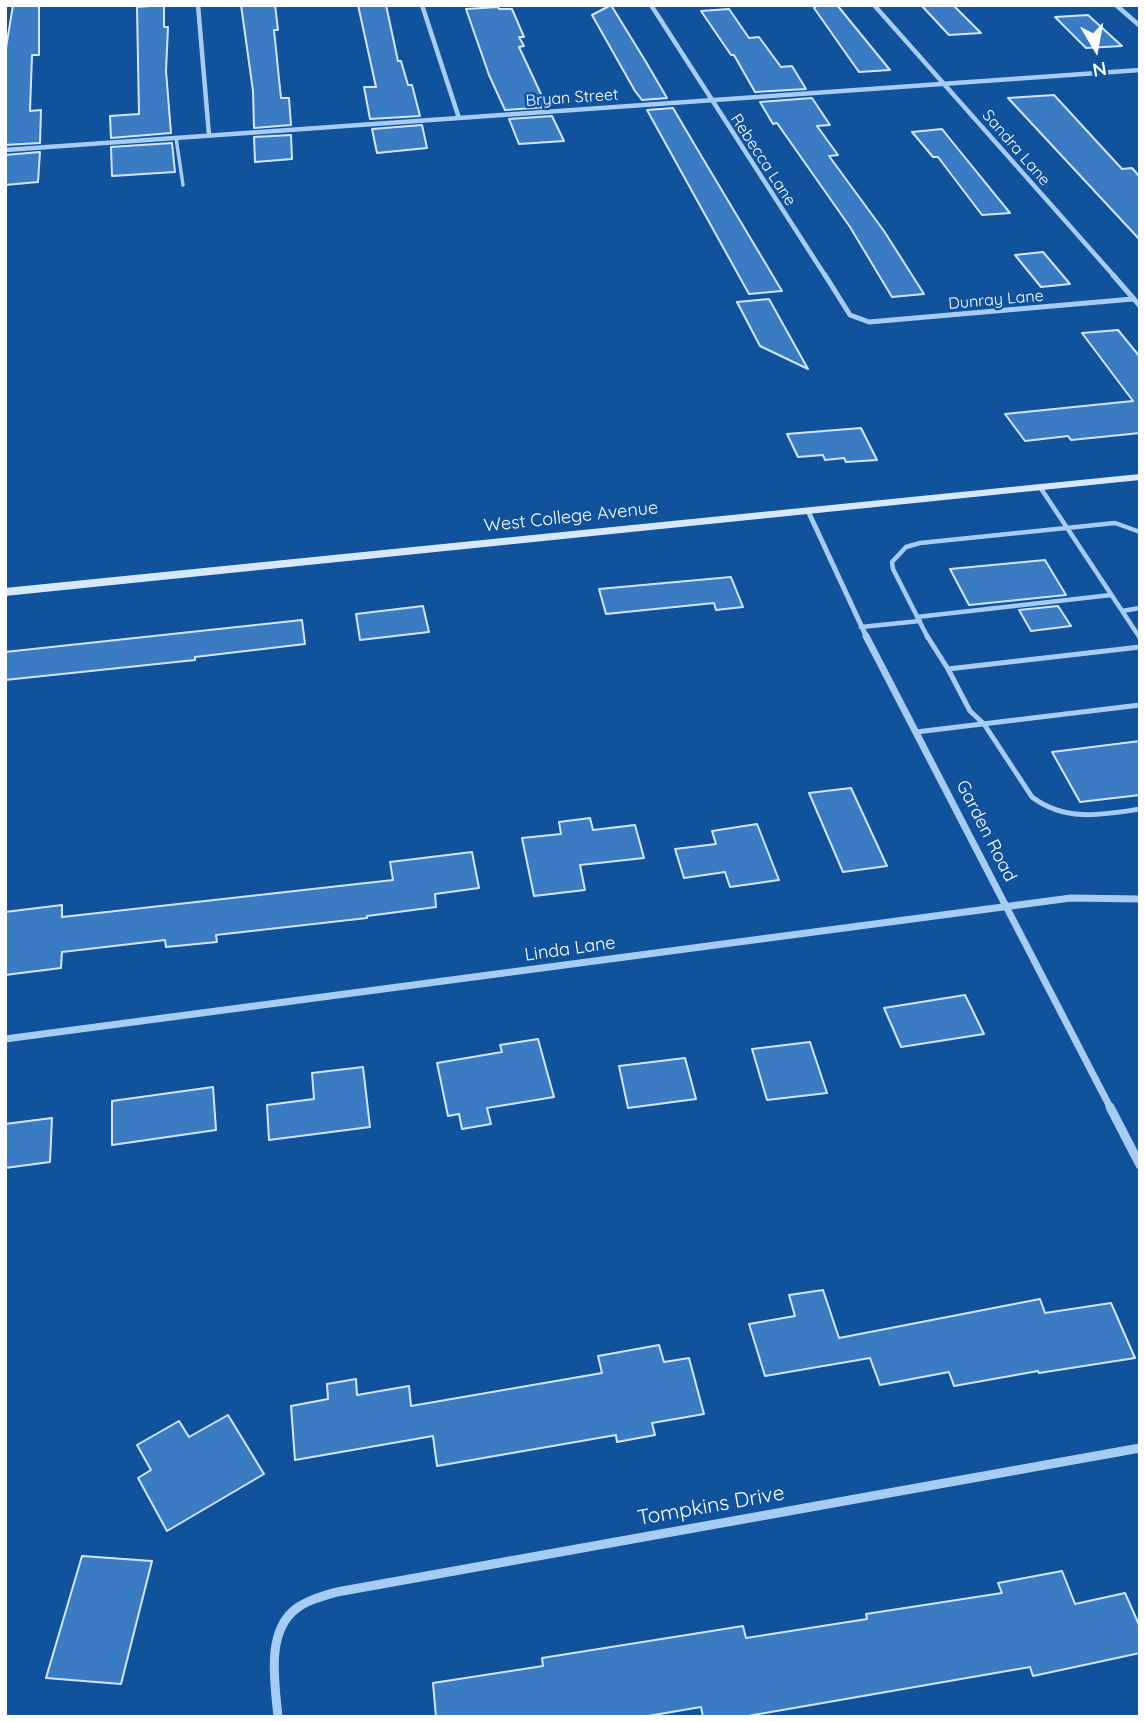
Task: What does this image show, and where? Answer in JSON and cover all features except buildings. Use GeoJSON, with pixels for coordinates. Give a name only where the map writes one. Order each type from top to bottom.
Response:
{"type":"FeatureCollection","features":[{"type":"Feature","properties":{"kind":"main road","name":"West College Avenue"},"geometry":{"type":"LineString","coordinates":[[5,592],[1140,477]]}},
{"type":"Feature","properties":{"kind":"street"},"geometry":{"type":"LineString","coordinates":[[198,5],[209,135]]}},
{"type":"Feature","properties":{"kind":"street"},"geometry":{"type":"LineString","coordinates":[[422,5],[459,118]]}},
{"type":"Feature","properties":{"kind":"street","name":"Rebecca Lane"},"geometry":{"type":"LineString","coordinates":[[651,5],[841,304],[850,315],[862,320]]}},
{"type":"Feature","properties":{"kind":"street","name":"Sandra Lane"},"geometry":{"type":"LineString","coordinates":[[874,5],[1140,306]]}},
{"type":"Feature","properties":{"kind":"street"},"geometry":{"type":"LineString","coordinates":[[1116,5],[1140,26]]}},
{"type":"Feature","properties":{"kind":"street","name":"Bryan Street"},"geometry":{"type":"LineString","coordinates":[[5,150],[1140,70]]}},
{"type":"Feature","properties":{"kind":"street","name":"Dunray Lane"},"geometry":{"type":"LineString","coordinates":[[862,320],[892,322],[1133,299]]}},
{"type":"Feature","properties":{"kind":"street","name":"Garden Road"},"geometry":{"type":"LineString","coordinates":[[808,511],[862,627],[1140,1165]]}},
{"type":"Feature","properties":{"kind":"street","name":"Linda Lane"},"geometry":{"type":"LineString","coordinates":[[5,1039],[1071,898],[1140,899]]}},
{"type":"Feature","properties":{"kind":"street","name":"Tompkins Drive"},"geometry":{"type":"LineString","coordinates":[[278,1717],[274,1663],[280,1631],[293,1611],[309,1601],[337,1592],[1140,1448]]}},
{"type":"Feature","properties":{"kind":"lane"},"geometry":{"type":"LineString","coordinates":[[176,138],[183,185]]}},
{"type":"Feature","properties":{"kind":"lane"},"geometry":{"type":"LineString","coordinates":[[1040,487],[1140,638]]}},
{"type":"Feature","properties":{"kind":"lane"},"geometry":{"type":"LineString","coordinates":[[1140,533],[1132,527],[1115,523],[920,542],[906,547],[892,562],[893,569],[936,653],[948,669],[970,711],[984,724],[1031,797],[1050,810],[1075,815],[1140,809]]}},
{"type":"Feature","properties":{"kind":"lane"},"geometry":{"type":"LineString","coordinates":[[862,627],[1111,595]]}},
{"type":"Feature","properties":{"kind":"lane"},"geometry":{"type":"LineString","coordinates":[[1122,611],[1140,608]]}},
{"type":"Feature","properties":{"kind":"lane"},"geometry":{"type":"LineString","coordinates":[[948,669],[1140,647]]}},
{"type":"Feature","properties":{"kind":"lane"},"geometry":{"type":"LineString","coordinates":[[916,732],[1140,705]]}}]}
